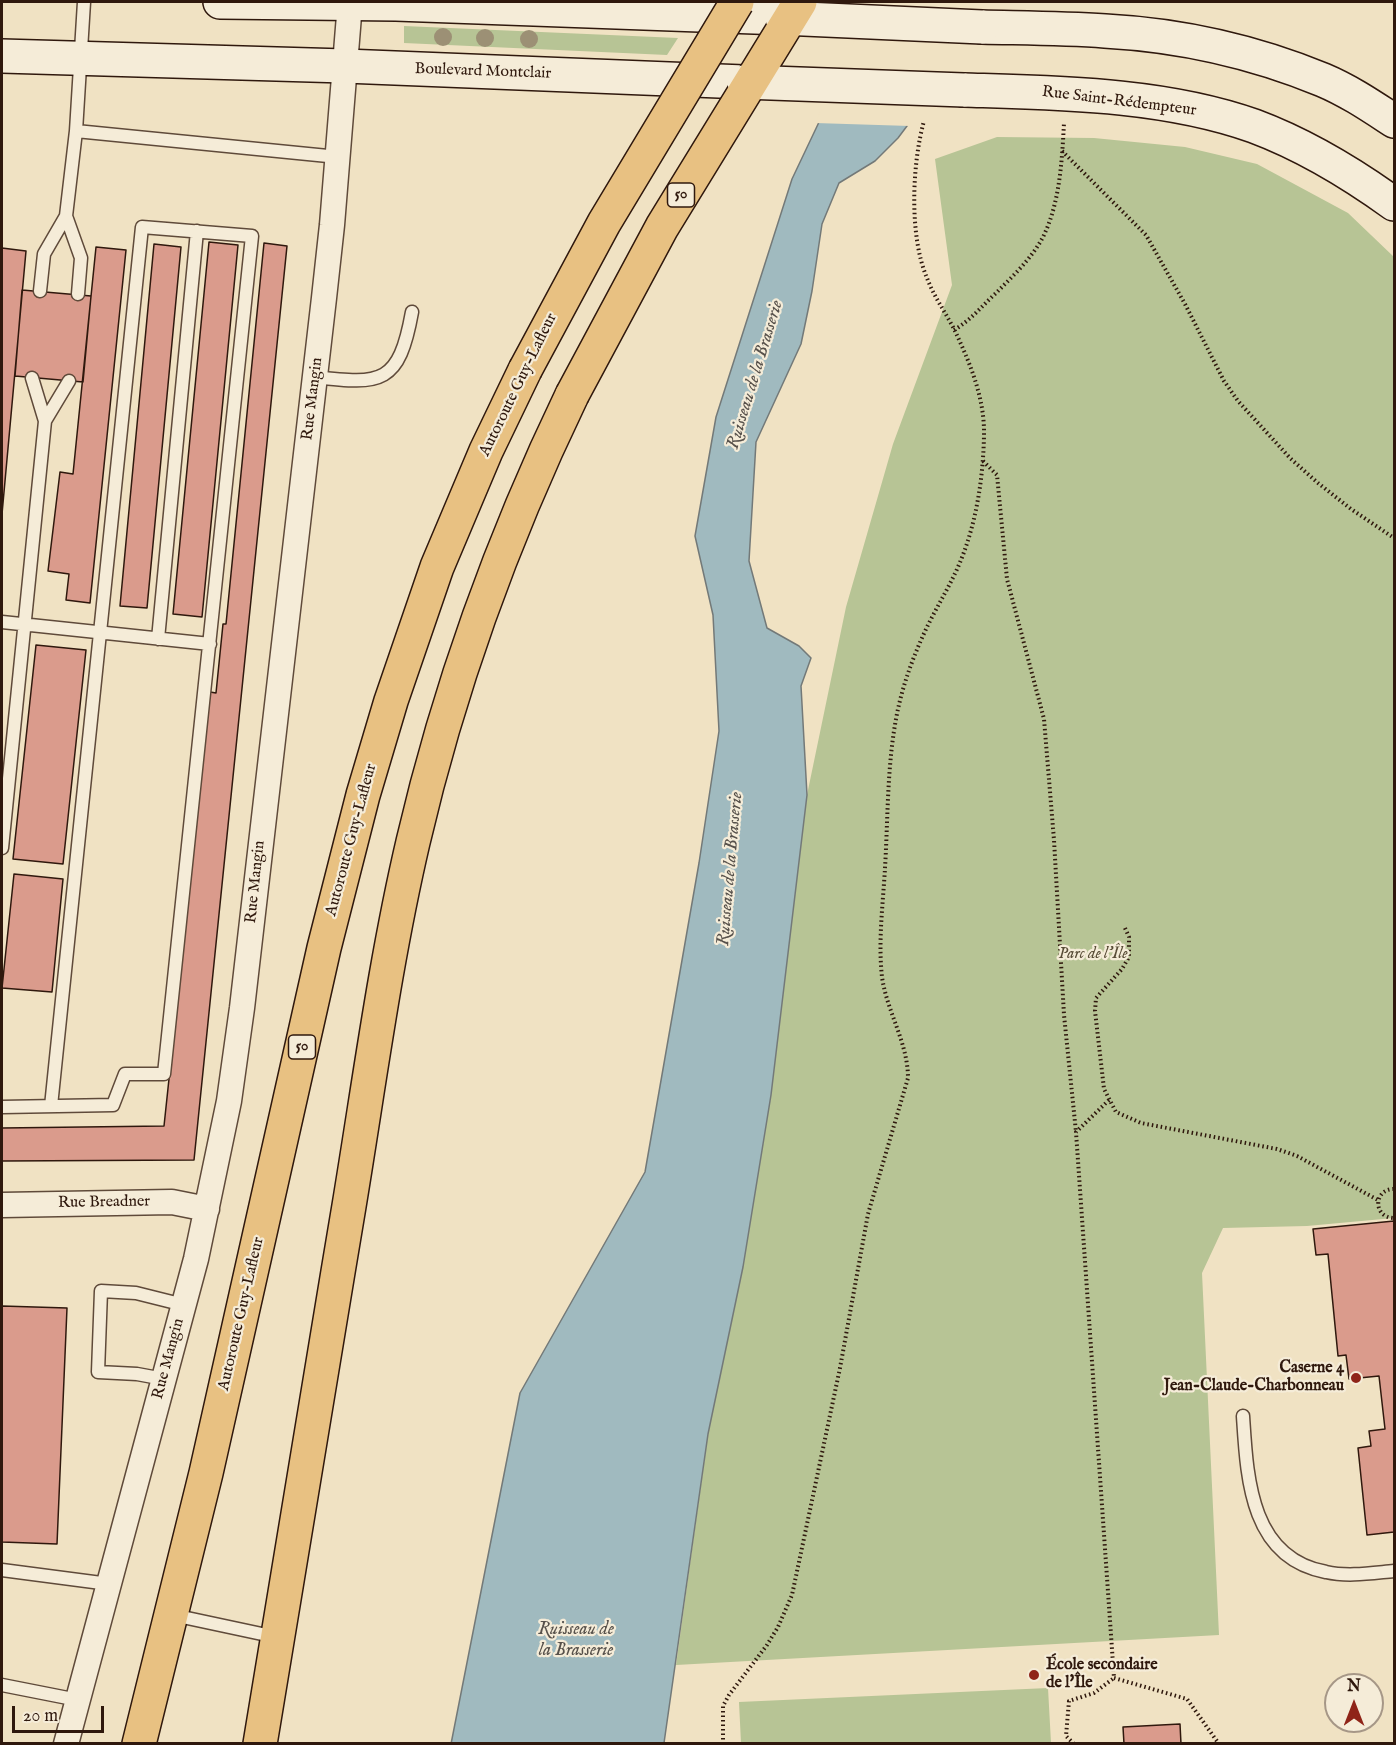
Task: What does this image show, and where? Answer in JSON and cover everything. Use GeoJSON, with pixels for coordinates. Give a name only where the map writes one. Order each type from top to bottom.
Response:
{"type":"FeatureCollection","features":[{"type":"Feature","properties":{"kind":"highway","name":"Autoroute Guy-Lafleur"},"geometry":{"type":"LineString","coordinates":[[139,1743],[211,1450],[324,948],[360,804],[391,701],[437,567],[486,451],[525,370],[604,223],[737,2]]}},
{"type":"Feature","properties":{"kind":"highway","name":"50"},"geometry":{"type":"LineString","coordinates":[[260,1743],[397,918],[413,843],[453,696],[499,562],[572,395],[662,227],[791,10]]}},
{"type":"Feature","properties":{"kind":"main road"},"geometry":{"type":"LineString","coordinates":[[220,2],[791,10],[982,27],[1107,31],[1231,50],[1280,64],[1324,81],[1362,100],[1395,121]]}},
{"type":"Feature","properties":{"kind":"main road","name":"Boulevard Montclair"},"geometry":{"type":"LineString","coordinates":[[2,56],[345,66],[964,90]]}},
{"type":"Feature","properties":{"kind":"main road","name":"Rue Saint-Rédempteur"},"geometry":{"type":"LineString","coordinates":[[964,90],[1066,93],[1174,106],[1211,114],[1253,126],[1291,141],[1333,162],[1395,204]]}},
{"type":"Feature","properties":{"kind":"street","name":"Rue Mangin"},"geometry":{"type":"LineString","coordinates":[[66,1743],[184,1305],[229,1101],[239,1034],[315,377],[338,157],[350,3]]}},
{"type":"Feature","properties":{"kind":"street","name":"Rue Breadner"},"geometry":{"type":"LineString","coordinates":[[2,1205],[172,1202],[207,1209]]}},
{"type":"Feature","properties":{"kind":"lane"},"geometry":{"type":"LineString","coordinates":[[39,291],[44,254],[66,216],[76,131],[84,2]]}},
{"type":"Feature","properties":{"kind":"lane"},"geometry":{"type":"LineString","coordinates":[[76,131],[338,157]]}},
{"type":"Feature","properties":{"kind":"lane"},"geometry":{"type":"LineString","coordinates":[[66,216],[81,258],[78,294]]}},
{"type":"Feature","properties":{"kind":"lane"},"geometry":{"type":"LineString","coordinates":[[2,1107],[113,1105],[125,1074],[164,1074],[252,236],[142,227],[51,1106]]}},
{"type":"Feature","properties":{"kind":"lane"},"geometry":{"type":"LineString","coordinates":[[158,639],[196,231]]}},
{"type":"Feature","properties":{"kind":"lane"},"geometry":{"type":"LineString","coordinates":[[315,377],[355,382],[386,374],[394,365],[402,349],[412,312]]}},
{"type":"Feature","properties":{"kind":"lane"},"geometry":{"type":"LineString","coordinates":[[2,848],[45,421],[32,378]]}},
{"type":"Feature","properties":{"kind":"lane"},"geometry":{"type":"LineString","coordinates":[[45,421],[69,381]]}},
{"type":"Feature","properties":{"kind":"lane"},"geometry":{"type":"LineString","coordinates":[[2,622],[210,644]]}},
{"type":"Feature","properties":{"kind":"lane"},"geometry":{"type":"LineString","coordinates":[[164,1379],[137,1374],[98,1372],[101,1291],[136,1293],[184,1305]]}},
{"type":"Feature","properties":{"kind":"lane"},"geometry":{"type":"LineString","coordinates":[[1243,1416],[1250,1486],[1256,1512],[1278,1548],[1292,1560],[1328,1573],[1363,1574],[1395,1570]]}},
{"type":"Feature","properties":{"kind":"lane"},"geometry":{"type":"LineString","coordinates":[[2,1570],[109,1584]]}},
{"type":"Feature","properties":{"kind":"lane"},"geometry":{"type":"LineString","coordinates":[[172,1615],[278,1637]]}},
{"type":"Feature","properties":{"kind":"lane"},"geometry":{"type":"LineString","coordinates":[[2,1685],[78,1700]]}},
{"type":"Feature","properties":{"kind":"path"},"geometry":{"type":"LineString","coordinates":[[954,330],[967,322],[1034,251],[1044,235],[1053,206],[1062,151],[1066,93]]}},
{"type":"Feature","properties":{"kind":"path"},"geometry":{"type":"LineString","coordinates":[[723,1743],[723,1706],[772,1636],[792,1595],[840,1368],[868,1214],[908,1078],[905,1055],[887,1000],[881,960],[889,767],[896,716],[911,665],[958,567],[970,536],[977,505],[984,434],[978,390],[954,330],[926,278],[919,250],[915,212],[915,170],[926,115]]}},
{"type":"Feature","properties":{"kind":"path"},"geometry":{"type":"LineString","coordinates":[[1062,151],[1146,235],[1185,304],[1224,381],[1238,401],[1290,458],[1311,477],[1395,538]]}},
{"type":"Feature","properties":{"kind":"path"},"geometry":{"type":"LineString","coordinates":[[982,460],[997,475],[1006,579],[1044,719],[1054,840],[1064,1016],[1077,1132],[1114,1678]]}},
{"type":"Feature","properties":{"kind":"path"},"geometry":{"type":"LineString","coordinates":[[1125,928],[1129,937],[1129,957],[1122,969],[1096,998],[1095,1011],[1104,1089],[1116,1112],[1141,1123],[1277,1149],[1297,1156],[1378,1200]]}},
{"type":"Feature","properties":{"kind":"path"},"geometry":{"type":"LineString","coordinates":[[1077,1132],[1109,1100]]}},
{"type":"Feature","properties":{"kind":"path"},"geometry":{"type":"LineString","coordinates":[[1395,1189],[1386,1190],[1378,1200],[1378,1207],[1382,1214],[1388,1218],[1395,1218]]}},
{"type":"Feature","properties":{"kind":"path"},"geometry":{"type":"LineString","coordinates":[[1074,1743],[1066,1736],[1069,1701],[1094,1693],[1114,1678]]}},
{"type":"Feature","properties":{"kind":"path"},"geometry":{"type":"LineString","coordinates":[[1114,1678],[1187,1699],[1219,1743]]}},
{"type":"Feature","properties":{"kind":"green space"},"geometry":{"type":"Polygon","coordinates":[[[404,26],[678,38],[667,55],[404,43],[404,26]]]}},
{"type":"Feature","properties":{"kind":"green space","name":"Parc de l'Île"},"geometry":{"type":"Polygon","coordinates":[[[997,137],[1094,138],[1185,147],[1257,164],[1348,213],[1394,257],[1394,1218],[1307,1226],[1223,1228],[1202,1273],[1219,1635],[676,1665],[708,1434],[743,1267],[771,1095],[807,795],[846,607],[893,444],[952,285],[935,159],[997,137]]]}},
{"type":"Feature","properties":{"kind":"green space"},"geometry":{"type":"Polygon","coordinates":[[[1048,1688],[1051,1743],[741,1743],[739,1702],[1048,1688]]]}},
{"type":"Feature","properties":{"kind":"water","name":"Ruisseau de la Brasserie"},"geometry":{"type":"Polygon","coordinates":[[[876,2],[941,2],[907,126],[875,161],[839,183],[822,224],[801,344],[756,442],[749,561],[767,628],[799,646],[811,658],[801,686],[807,795],[771,1095],[743,1267],[708,1434],[664,1743],[451,1744],[520,1393],[645,1172],[699,863],[719,731],[713,615],[695,536],[716,417],[792,179],[876,2]]]}},
{"type":"Feature","properties":{"kind":"pier"},"geometry":{"type":"Polygon","coordinates":[[[873,2],[944,2],[910,126],[815,123],[873,2]]]}},
{"type":"Feature","properties":{"kind":"building"},"geometry":{"type":"Polygon","coordinates":[[[209,242],[238,245],[202,617],[173,614],[209,242]]]}},
{"type":"Feature","properties":{"kind":"building"},"geometry":{"type":"Polygon","coordinates":[[[264,243],[287,246],[194,1160],[2,1161],[2,1128],[164,1126],[210,692],[216,693],[223,624],[226,624],[264,243]]]}},
{"type":"Feature","properties":{"kind":"building"},"geometry":{"type":"Polygon","coordinates":[[[154,244],[181,247],[147,608],[120,606],[154,244]]]}},
{"type":"Feature","properties":{"kind":"building"},"geometry":{"type":"Polygon","coordinates":[[[96,247],[126,250],[90,603],[66,600],[69,574],[48,571],[60,472],[73,474],[96,247]]]}},
{"type":"Feature","properties":{"kind":"building"},"geometry":{"type":"Polygon","coordinates":[[[2,248],[26,251],[2,514],[2,248]]]}},
{"type":"Feature","properties":{"kind":"building"},"geometry":{"type":"Polygon","coordinates":[[[22,290],[91,296],[83,382],[15,376],[22,290]]]}},
{"type":"Feature","properties":{"kind":"building"},"geometry":{"type":"Polygon","coordinates":[[[36,645],[86,650],[63,864],[13,859],[36,645]]]}},
{"type":"Feature","properties":{"kind":"building"},"geometry":{"type":"Polygon","coordinates":[[[14,874],[63,879],[52,992],[2,988],[14,874]]]}},
{"type":"Feature","properties":{"kind":"building","name":"Caserne 4 Jean-Claude-Charbonneau"},"geometry":{"type":"Polygon","coordinates":[[[1394,1221],[1394,1532],[1367,1535],[1358,1448],[1371,1446],[1369,1431],[1385,1429],[1379,1376],[1349,1379],[1346,1355],[1338,1356],[1328,1254],[1316,1255],[1313,1229],[1394,1221]]]}},
{"type":"Feature","properties":{"kind":"building"},"geometry":{"type":"Polygon","coordinates":[[[2,1306],[67,1308],[57,1544],[2,1542],[2,1306]]]}},
{"type":"Feature","properties":{"kind":"building"},"geometry":{"type":"Polygon","coordinates":[[[1180,1724],[1181,1744],[1124,1744],[1123,1727],[1180,1724]]]}},
{"type":"Feature","properties":{"kind":"place","name":"Caserne 4 Jean-Claude-Charbonneau"},"geometry":{"type":"Point","coordinates":[1356,1378]}},
{"type":"Feature","properties":{"kind":"place","name":"École secondaire de l'Île"},"geometry":{"type":"Point","coordinates":[1034,1675]}}]}
